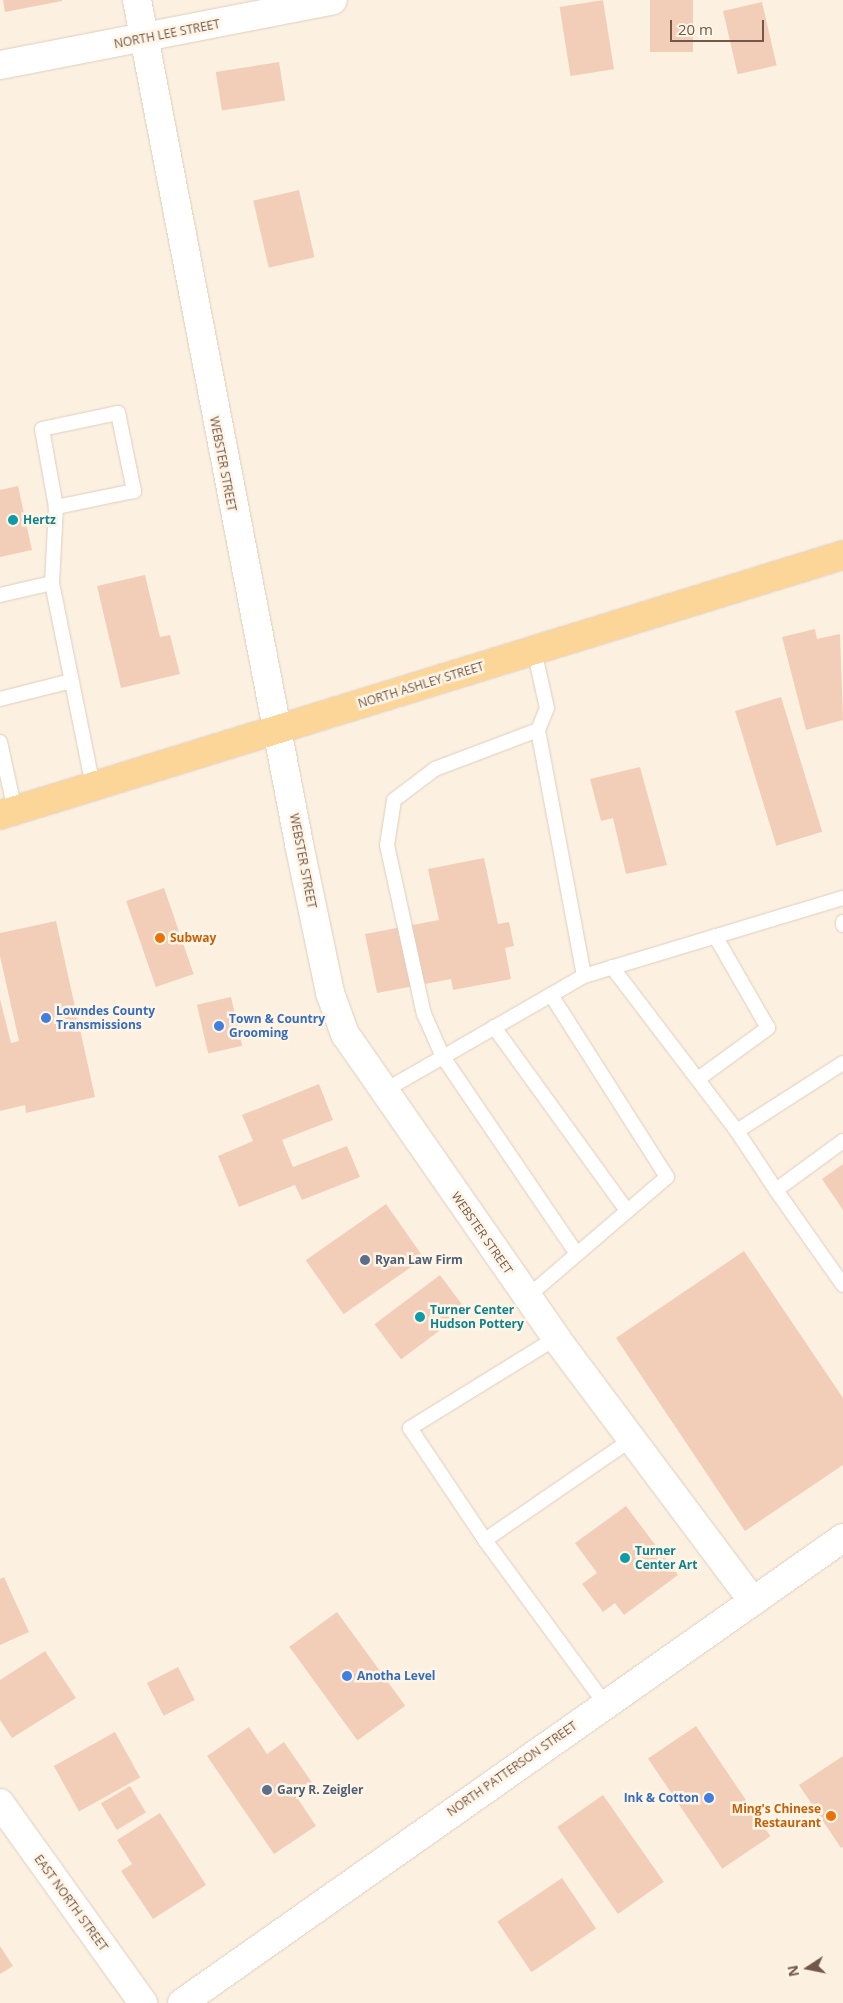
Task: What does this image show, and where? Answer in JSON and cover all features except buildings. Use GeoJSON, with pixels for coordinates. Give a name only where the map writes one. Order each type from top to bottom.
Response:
{"type":"FeatureCollection","features":[{"type":"Feature","properties":{"kind":"main road","name":"NORTH ASHLEY STREET"},"geometry":{"type":"LineString","coordinates":[[7,813],[843,555]]}},
{"type":"Feature","properties":{"kind":"street","name":"WEBSTER STREET"},"geometry":{"type":"LineString","coordinates":[[137,0],[226,482],[279,729],[330,993],[345,1034],[382,1092],[556,1338],[753,1601]]}},
{"type":"Feature","properties":{"kind":"street","name":"NORTH LEE STREET"},"geometry":{"type":"LineString","coordinates":[[0,65],[333,0]]}},
{"type":"Feature","properties":{"kind":"street","name":"NORTH PATTERSON STREET"},"geometry":{"type":"LineString","coordinates":[[182,2003],[843,1538]]}},
{"type":"Feature","properties":{"kind":"street","name":"EAST NORTH STREET"},"geometry":{"type":"LineString","coordinates":[[0,1803],[143,2003]]}},
{"type":"Feature","properties":{"kind":"lane"},"geometry":{"type":"LineString","coordinates":[[56,506],[134,491],[118,413],[42,429],[56,506],[52,582],[93,787]]}},
{"type":"Feature","properties":{"kind":"lane"},"geometry":{"type":"LineString","coordinates":[[0,595],[52,582]]}},
{"type":"Feature","properties":{"kind":"lane"},"geometry":{"type":"LineString","coordinates":[[534,650],[547,708],[538,730],[584,976]]}},
{"type":"Feature","properties":{"kind":"lane"},"geometry":{"type":"LineString","coordinates":[[0,699],[72,681]]}},
{"type":"Feature","properties":{"kind":"lane"},"geometry":{"type":"LineString","coordinates":[[538,730],[435,769],[394,800],[387,845],[424,1014],[443,1057],[577,1254]]}},
{"type":"Feature","properties":{"kind":"lane"},"geometry":{"type":"LineString","coordinates":[[0,742],[7,813]]}},
{"type":"Feature","properties":{"kind":"lane"},"geometry":{"type":"LineString","coordinates":[[382,1092],[584,976],[843,898]]}},
{"type":"Feature","properties":{"kind":"lane"},"geometry":{"type":"LineString","coordinates":[[698,1079],[768,1028],[714,936]]}},
{"type":"Feature","properties":{"kind":"lane"},"geometry":{"type":"LineString","coordinates":[[612,967],[737,1131],[843,1285]]}},
{"type":"Feature","properties":{"kind":"lane"},"geometry":{"type":"LineString","coordinates":[[527,1297],[667,1177],[551,995]]}},
{"type":"Feature","properties":{"kind":"lane"},"geometry":{"type":"LineString","coordinates":[[494,1027],[626,1212]]}},
{"type":"Feature","properties":{"kind":"lane"},"geometry":{"type":"LineString","coordinates":[[737,1131],[843,1063]]}},
{"type":"Feature","properties":{"kind":"lane"},"geometry":{"type":"LineString","coordinates":[[776,1190],[843,1141]]}},
{"type":"Feature","properties":{"kind":"lane"},"geometry":{"type":"LineString","coordinates":[[556,1338],[410,1428],[484,1540],[605,1704]]}},
{"type":"Feature","properties":{"kind":"lane"},"geometry":{"type":"LineString","coordinates":[[484,1540],[632,1439]]}},
{"type":"Feature","properties":{"kind":"place","name":"Hertz"},"geometry":{"type":"Point","coordinates":[13,520]}},
{"type":"Feature","properties":{"kind":"place","name":"Subway"},"geometry":{"type":"Point","coordinates":[160,938]}},
{"type":"Feature","properties":{"kind":"place","name":"Lowndes County Transmissions"},"geometry":{"type":"Point","coordinates":[46,1018]}},
{"type":"Feature","properties":{"kind":"place","name":"Town & Country Grooming"},"geometry":{"type":"Point","coordinates":[219,1026]}},
{"type":"Feature","properties":{"kind":"place","name":"Ryan Law Firm"},"geometry":{"type":"Point","coordinates":[365,1260]}},
{"type":"Feature","properties":{"kind":"place","name":"Turner Center Hudson Pottery"},"geometry":{"type":"Point","coordinates":[420,1317]}},
{"type":"Feature","properties":{"kind":"place","name":"Turner Center Art"},"geometry":{"type":"Point","coordinates":[625,1558]}},
{"type":"Feature","properties":{"kind":"place","name":"Anotha Level"},"geometry":{"type":"Point","coordinates":[347,1676]}},
{"type":"Feature","properties":{"kind":"place","name":"Gary R. Zeigler"},"geometry":{"type":"Point","coordinates":[267,1790]}},
{"type":"Feature","properties":{"kind":"place","name":"Ink & Cotton"},"geometry":{"type":"Point","coordinates":[709,1798]}},
{"type":"Feature","properties":{"kind":"place","name":"Ming's Chinese Restaurant"},"geometry":{"type":"Point","coordinates":[831,1816]}}]}
